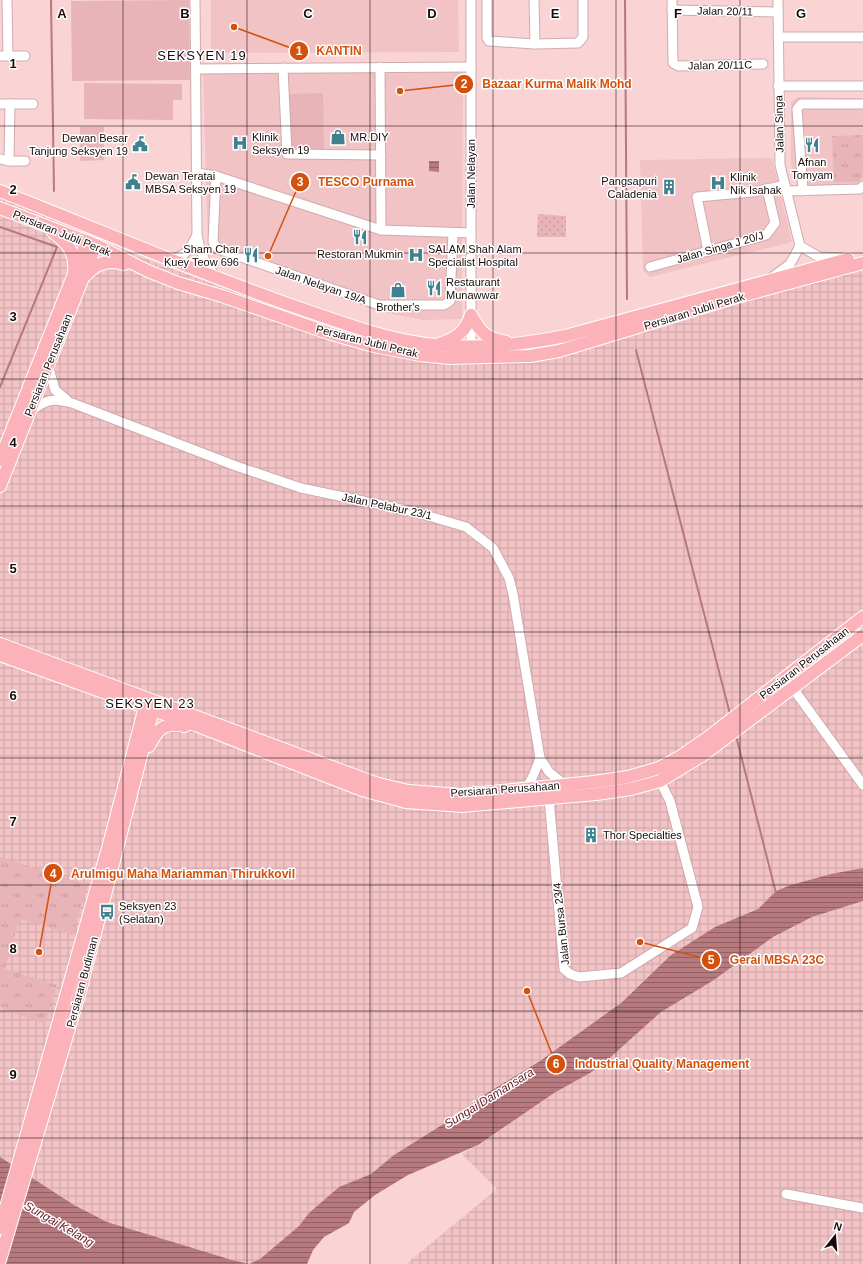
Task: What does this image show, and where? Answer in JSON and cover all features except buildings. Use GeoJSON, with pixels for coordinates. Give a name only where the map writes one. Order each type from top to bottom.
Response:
{"type":"FeatureCollection","features":[{"type":"Feature","properties":{"kind":"main road","name":"Persiaran Jubli Perak"},"geometry":{"type":"LineString","coordinates":[[0,191],[109,234],[165,259],[216,278],[375,333],[434,345],[471,347],[521,345],[565,336],[769,279],[860,258]]}},
{"type":"Feature","properties":{"kind":"main road"},"geometry":{"type":"LineString","coordinates":[[0,201],[12,196]]}},
{"type":"Feature","properties":{"kind":"main road","name":"Persiaran Jubli Perak"},"geometry":{"type":"LineString","coordinates":[[0,208],[92,241],[148,271],[178,283],[222,296],[328,333],[374,346],[420,355],[449,358],[530,356],[559,351],[860,258]]}},
{"type":"Feature","properties":{"kind":"main road"},"geometry":{"type":"LineString","coordinates":[[42,223],[69,246],[78,278],[91,269],[111,261],[148,271]]}},
{"type":"Feature","properties":{"kind":"main road"},"geometry":{"type":"LineString","coordinates":[[81,223],[92,241],[109,234]]}},
{"type":"Feature","properties":{"kind":"main road","name":"Persiaran Perusahaan"},"geometry":{"type":"LineString","coordinates":[[0,486],[48,365],[92,241]]}},
{"type":"Feature","properties":{"kind":"main road","name":"Persiaran Perusahaan"},"geometry":{"type":"LineString","coordinates":[[0,460],[78,278]]}},
{"type":"Feature","properties":{"kind":"main road"},"geometry":{"type":"LineString","coordinates":[[471,315],[479,329],[486,335],[496,340],[521,345]]}},
{"type":"Feature","properties":{"kind":"main road"},"geometry":{"type":"LineString","coordinates":[[434,345],[459,335],[469,323],[471,315]]}},
{"type":"Feature","properties":{"kind":"main road"},"geometry":{"type":"LineString","coordinates":[[471,347],[476,355],[486,358]]}},
{"type":"Feature","properties":{"kind":"main road","name":"Persiaran Perusahaan"},"geometry":{"type":"LineString","coordinates":[[2,647],[124,699],[150,704],[198,726],[342,784],[406,802],[462,806],[631,789],[660,781],[703,755],[727,730],[742,710],[863,617]]}},
{"type":"Feature","properties":{"kind":"main road","name":"Persiaran Perusahaan"},"geometry":{"type":"LineString","coordinates":[[2,647],[150,704],[375,783],[408,791],[461,795],[565,785],[628,777],[659,768],[727,730],[745,723],[863,635]]}},
{"type":"Feature","properties":{"kind":"main road"},"geometry":{"type":"LineString","coordinates":[[124,699],[133,713],[134,763]]}},
{"type":"Feature","properties":{"kind":"main road","name":"Persiaran Budiman"},"geometry":{"type":"LineString","coordinates":[[0,1260],[29,1145],[54,1032],[134,763],[150,704]]}},
{"type":"Feature","properties":{"kind":"main road"},"geometry":{"type":"LineString","coordinates":[[134,763],[155,734],[163,727],[175,724],[188,727],[198,726]]}},
{"type":"Feature","properties":{"kind":"main road","name":"Persiaran Budiman"},"geometry":{"type":"LineString","coordinates":[[0,1228],[29,1145]]}},
{"type":"Feature","properties":{"kind":"street"},"geometry":{"type":"LineString","coordinates":[[7,0],[4,56],[25,56]]}},
{"type":"Feature","properties":{"kind":"street"},"geometry":{"type":"LineString","coordinates":[[195,0],[197,235],[200,254],[216,278]]}},
{"type":"Feature","properties":{"kind":"street","name":"Jalan Nelayan"},"geometry":{"type":"LineString","coordinates":[[471,0],[471,347]]}},
{"type":"Feature","properties":{"kind":"street"},"geometry":{"type":"LineString","coordinates":[[487,0],[487,38],[493,42],[535,44],[578,42],[583,37],[583,0]]}},
{"type":"Feature","properties":{"kind":"street"},"geometry":{"type":"LineString","coordinates":[[534,0],[535,44]]}},
{"type":"Feature","properties":{"kind":"street"},"geometry":{"type":"LineString","coordinates":[[672,0],[672,10]]}},
{"type":"Feature","properties":{"kind":"street","name":"Jalan Singa"},"geometry":{"type":"LineString","coordinates":[[778,0],[780,165],[800,246]]}},
{"type":"Feature","properties":{"kind":"street","name":"Jalan 20/11"},"geometry":{"type":"LineString","coordinates":[[672,10],[778,12]]}},
{"type":"Feature","properties":{"kind":"street","name":"Jalan 20/11C"},"geometry":{"type":"LineString","coordinates":[[672,10],[673,63],[678,66],[763,64]]}},
{"type":"Feature","properties":{"kind":"street"},"geometry":{"type":"LineString","coordinates":[[778,37],[863,37]]}},
{"type":"Feature","properties":{"kind":"street"},"geometry":{"type":"LineString","coordinates":[[380,67],[381,230]]}},
{"type":"Feature","properties":{"kind":"street"},"geometry":{"type":"LineString","coordinates":[[196,68],[471,67]]}},
{"type":"Feature","properties":{"kind":"street"},"geometry":{"type":"LineString","coordinates":[[283,68],[287,154],[380,155]]}},
{"type":"Feature","properties":{"kind":"street"},"geometry":{"type":"LineString","coordinates":[[778,86],[863,86]]}},
{"type":"Feature","properties":{"kind":"street"},"geometry":{"type":"LineString","coordinates":[[0,104],[33,104]]}},
{"type":"Feature","properties":{"kind":"street"},"geometry":{"type":"LineString","coordinates":[[10,104],[5,160],[25,161]]}},
{"type":"Feature","properties":{"kind":"street"},"geometry":{"type":"LineString","coordinates":[[803,191],[798,106],[801,104],[863,104]]}},
{"type":"Feature","properties":{"kind":"street"},"geometry":{"type":"LineString","coordinates":[[197,173],[216,176],[381,230],[391,232],[471,233]]}},
{"type":"Feature","properties":{"kind":"street","name":"Jalan Nelayan 19/A"},"geometry":{"type":"LineString","coordinates":[[216,176],[213,242],[218,249],[380,305],[444,305],[450,301],[453,233]]}},
{"type":"Feature","properties":{"kind":"street"},"geometry":{"type":"LineString","coordinates":[[708,251],[697,196],[786,188],[803,191],[860,189],[863,186]]}},
{"type":"Feature","properties":{"kind":"street","name":"Jalan Singa J 20/J"},"geometry":{"type":"LineString","coordinates":[[650,267],[766,235],[775,223],[767,189]]}},
{"type":"Feature","properties":{"kind":"street"},"geometry":{"type":"LineString","coordinates":[[165,259],[178,258],[187,253],[197,235]]}},
{"type":"Feature","properties":{"kind":"street"},"geometry":{"type":"LineString","coordinates":[[769,279],[790,264],[800,246],[819,257],[860,258]]}},
{"type":"Feature","properties":{"kind":"street","name":"Jalan Pelabur 23/1"},"geometry":{"type":"LineString","coordinates":[[48,365],[55,390],[72,403]]}},
{"type":"Feature","properties":{"kind":"street","name":"Jalan Pelabur 23/1"},"geometry":{"type":"LineString","coordinates":[[29,413],[48,400],[56,399],[72,403],[236,466],[295,486],[445,519],[466,526],[493,548],[509,578],[513,594],[540,758],[549,772],[565,785]]}},
{"type":"Feature","properties":{"kind":"street"},"geometry":{"type":"LineString","coordinates":[[792,687],[863,784]]}},
{"type":"Feature","properties":{"kind":"street"},"geometry":{"type":"LineString","coordinates":[[526,789],[540,758]]}},
{"type":"Feature","properties":{"kind":"street","name":"Jalan Bursa 23/4"},"geometry":{"type":"LineString","coordinates":[[549,798],[564,968],[570,974],[579,977],[621,973],[692,928],[698,907],[670,801],[660,781]]}},
{"type":"Feature","properties":{"kind":"street"},"geometry":{"type":"LineString","coordinates":[[786,1194],[863,1208]]}},
{"type":"Feature","properties":{"kind":"shaded area"},"geometry":{"type":"Polygon","coordinates":[[[211,0],[458,0],[459,52],[211,53],[211,0]]]}},
{"type":"Feature","properties":{"kind":"shaded area"},"geometry":{"type":"Polygon","coordinates":[[[203,72],[463,72],[462,319],[423,320],[377,311],[208,247],[203,72]]]}},
{"type":"Feature","properties":{"kind":"shaded area"},"geometry":{"type":"Polygon","coordinates":[[[798,97],[863,98],[863,179],[858,184],[798,186],[791,164],[791,102],[798,97]]]}},
{"type":"Feature","properties":{"kind":"shaded area"},"geometry":{"type":"Polygon","coordinates":[[[772,158],[792,242],[650,277],[643,271],[640,160],[772,158]]]}},
{"type":"Feature","properties":{"kind":"shaded area"},"geometry":{"type":"Polygon","coordinates":[[[0,197],[143,258],[318,323],[404,347],[469,353],[525,350],[626,325],[863,258],[863,868],[831,874],[776,891],[758,909],[715,927],[671,955],[621,1003],[540,1061],[479,1098],[453,1118],[394,1155],[371,1174],[339,1187],[309,1213],[299,1226],[260,1259],[249,1264],[215,1256],[107,1222],[74,1205],[0,1157],[0,197]]]}},
{"type":"Feature","properties":{"kind":"shaded area"},"geometry":{"type":"Polygon","coordinates":[[[863,901],[863,1264],[406,1264],[497,1189],[462,1154],[478,1145],[554,1093],[590,1073],[604,1063],[661,1012],[714,980],[773,937],[812,917],[863,901]]]}},
{"type":"Feature","properties":{"kind":"green space"},"geometry":{"type":"Polygon","coordinates":[[[189,0],[190,80],[72,81],[71,1],[189,0]]]}},
{"type":"Feature","properties":{"kind":"green space"},"geometry":{"type":"Polygon","coordinates":[[[84,83],[182,84],[182,100],[173,100],[173,120],[84,119],[84,83]]]}},
{"type":"Feature","properties":{"kind":"green space"},"geometry":{"type":"Polygon","coordinates":[[[323,93],[324,150],[290,150],[289,94],[323,93]]]}},
{"type":"Feature","properties":{"kind":"green space"},"geometry":{"type":"Polygon","coordinates":[[[80,127],[104,127],[104,160],[80,161],[80,127]]]}},
{"type":"Feature","properties":{"kind":"green space"},"geometry":{"type":"Polygon","coordinates":[[[863,135],[863,177],[858,182],[834,182],[832,136],[863,135]]]}},
{"type":"Feature","properties":{"kind":"green space"},"geometry":{"type":"Polygon","coordinates":[[[538,214],[566,216],[566,237],[537,237],[538,214]]]}},
{"type":"Feature","properties":{"kind":"green space"},"geometry":{"type":"Polygon","coordinates":[[[0,857],[88,885],[73,935],[20,919],[5,969],[57,985],[45,1024],[0,1007],[0,857]]]}},
{"type":"Feature","properties":{"kind":"water"},"geometry":{"type":"Polygon","coordinates":[[[429,161],[439,161],[439,172],[429,171],[429,161]]]}},
{"type":"Feature","properties":{"kind":"water","name":"Sungai Damansara"},"geometry":{"type":"Polygon","coordinates":[[[863,868],[863,901],[812,917],[773,937],[714,980],[661,1012],[604,1063],[590,1073],[554,1093],[478,1145],[408,1175],[375,1195],[354,1212],[349,1223],[324,1237],[313,1250],[307,1264],[249,1264],[260,1259],[299,1226],[309,1213],[339,1187],[371,1174],[394,1155],[453,1118],[479,1098],[540,1061],[621,1003],[671,955],[715,927],[758,909],[776,891],[791,885],[831,874],[863,868]]]}},
{"type":"Feature","properties":{"kind":"water","name":"Sungai Kelang"},"geometry":{"type":"Polygon","coordinates":[[[0,1157],[74,1205],[107,1222],[249,1264],[3,1264],[0,1262],[0,1157]]]}},
{"type":"Feature","properties":{"kind":"waterway"},"geometry":{"type":"LineString","coordinates":[[51,0],[54,191]]}},
{"type":"Feature","properties":{"kind":"waterway"},"geometry":{"type":"LineString","coordinates":[[625,0],[627,299]]}},
{"type":"Feature","properties":{"kind":"waterway"},"geometry":{"type":"LineString","coordinates":[[0,227],[57,247],[0,387]]}},
{"type":"Feature","properties":{"kind":"waterway"},"geometry":{"type":"LineString","coordinates":[[636,350],[730,714]]}},
{"type":"Feature","properties":{"kind":"waterway"},"geometry":{"type":"LineString","coordinates":[[736,736],[776,893]]}},
{"type":"Feature","properties":{"kind":"place","name":"KANTIN"},"geometry":{"type":"Point","coordinates":[234,27]}},
{"type":"Feature","properties":{"kind":"place","name":"Bazaar Kurma Malik Mohd"},"geometry":{"type":"Point","coordinates":[400,91]}},
{"type":"Feature","properties":{"kind":"place","name":"MR.DIY"},"geometry":{"type":"Point","coordinates":[338,137]}},
{"type":"Feature","properties":{"kind":"place","name":"Klinik Seksyen 19"},"geometry":{"type":"Point","coordinates":[240,143]}},
{"type":"Feature","properties":{"kind":"place","name":"Dewan Besar Tanjung Seksyen 19"},"geometry":{"type":"Point","coordinates":[140,144]}},
{"type":"Feature","properties":{"kind":"place","name":"Afnan Tomyam"},"geometry":{"type":"Point","coordinates":[812,145]}},
{"type":"Feature","properties":{"kind":"place","name":"Dewan Teratai MBSA Seksyen 19"},"geometry":{"type":"Point","coordinates":[133,182]}},
{"type":"Feature","properties":{"kind":"place","name":"Klinik Nik Isahak"},"geometry":{"type":"Point","coordinates":[718,183]}},
{"type":"Feature","properties":{"kind":"place","name":"Pangsapuri Caladenia"},"geometry":{"type":"Point","coordinates":[669,187]}},
{"type":"Feature","properties":{"kind":"place","name":"Restoran Mukmin"},"geometry":{"type":"Point","coordinates":[360,237]}},
{"type":"Feature","properties":{"kind":"place","name":"Sham Char Kuey Teow 696"},"geometry":{"type":"Point","coordinates":[251,255]}},
{"type":"Feature","properties":{"kind":"place","name":"SALAM Shah Alam Specialist Hospital"},"geometry":{"type":"Point","coordinates":[416,255]}},
{"type":"Feature","properties":{"kind":"place","name":"TESCO Purnama"},"geometry":{"type":"Point","coordinates":[268,256]}},
{"type":"Feature","properties":{"kind":"place","name":"Restaurant Munawwar"},"geometry":{"type":"Point","coordinates":[434,288]}},
{"type":"Feature","properties":{"kind":"place","name":"Brother's"},"geometry":{"type":"Point","coordinates":[398,290]}},
{"type":"Feature","properties":{"kind":"place","name":"Thor Specialties"},"geometry":{"type":"Point","coordinates":[591,835]}},
{"type":"Feature","properties":{"kind":"place","name":"Seksyen 23 (Selatan)"},"geometry":{"type":"Point","coordinates":[107,912]}},
{"type":"Feature","properties":{"kind":"place","name":"Gerai MBSA 23C"},"geometry":{"type":"Point","coordinates":[640,942]}},
{"type":"Feature","properties":{"kind":"place","name":"Arulmigu Maha Mariamman Thirukkovil"},"geometry":{"type":"Point","coordinates":[39,952]}},
{"type":"Feature","properties":{"kind":"place","name":"Industrial Quality Management"},"geometry":{"type":"Point","coordinates":[527,991]}},
{"type":"Feature","properties":{"kind":"district","name":"SEKSYEN 19"},"geometry":{"type":"Point","coordinates":[202,55]}},
{"type":"Feature","properties":{"kind":"district","name":"SEKSYEN 23"},"geometry":{"type":"Point","coordinates":[150,703]}}]}
